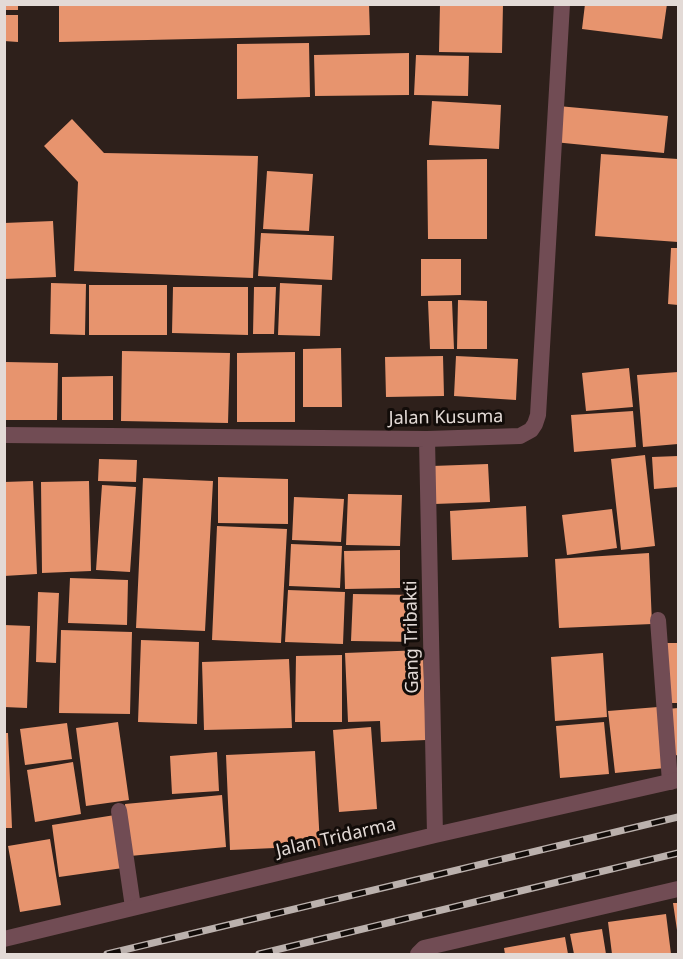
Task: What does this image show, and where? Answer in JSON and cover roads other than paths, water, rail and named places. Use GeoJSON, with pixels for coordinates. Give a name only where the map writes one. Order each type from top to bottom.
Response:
{"type":"FeatureCollection","features":[{"type":"Feature","properties":{"kind":"street","name":"Jalan Kusuma"},"geometry":{"type":"LineString","coordinates":[[4,435],[427,439],[520,436],[531,430],[535,424],[538,403],[562,4]]}},
{"type":"Feature","properties":{"kind":"street","name":"Gang Tribakti"},"geometry":{"type":"LineString","coordinates":[[427,439],[435,835]]}},
{"type":"Feature","properties":{"kind":"street"},"geometry":{"type":"LineString","coordinates":[[658,620],[674,781]]}},
{"type":"Feature","properties":{"kind":"street","name":"Jalan Tridarma"},"geometry":{"type":"LineString","coordinates":[[4,939],[435,835],[674,781]]}},
{"type":"Feature","properties":{"kind":"street"},"geometry":{"type":"LineString","coordinates":[[119,811],[133,907]]}},
{"type":"Feature","properties":{"kind":"street"},"geometry":{"type":"LineString","coordinates":[[418,954],[424,948],[678,889]]}},
{"type":"Feature","properties":{"kind":"railway"},"geometry":{"type":"LineString","coordinates":[[107,954],[678,817]]}},
{"type":"Feature","properties":{"kind":"railway"},"geometry":{"type":"LineString","coordinates":[[259,954],[678,853]]}}]}
